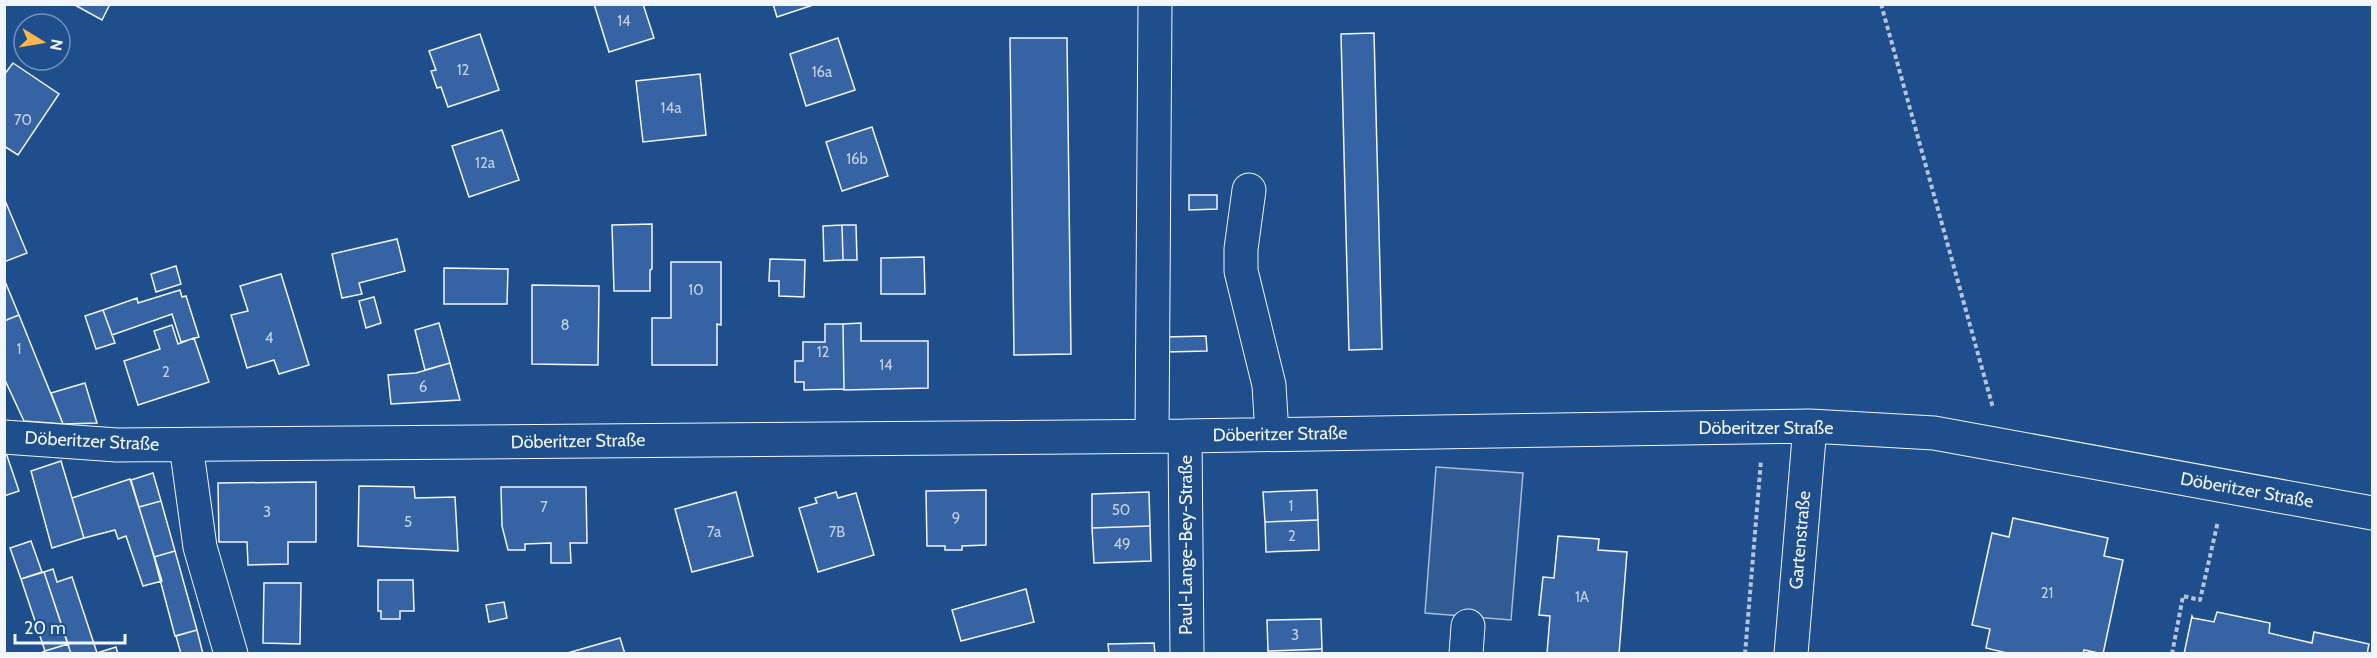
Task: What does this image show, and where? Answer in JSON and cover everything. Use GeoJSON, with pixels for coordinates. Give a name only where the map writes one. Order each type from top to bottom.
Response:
{"type":"FeatureCollection","features":[{"type":"Feature","properties":{"kind":"street"},"geometry":{"type":"LineString","coordinates":[[1152,436],[1155,4]]}},
{"type":"Feature","properties":{"kind":"street"},"geometry":{"type":"LineString","coordinates":[[1249,190],[1240,249],[1241,271],[1269,385],[1272,434]]}},
{"type":"Feature","properties":{"kind":"street","name":"Döberitzer Straße"},"geometry":{"type":"LineString","coordinates":[[4,436],[117,445],[186,445],[1152,436],[1810,426],[1934,434],[2373,513]]}},
{"type":"Feature","properties":{"kind":"street","name":"Gartenstraße"},"geometry":{"type":"LineString","coordinates":[[1791,654],[1810,426]]}},
{"type":"Feature","properties":{"kind":"street","name":"Paul-Lange-Bey-Straße"},"geometry":{"type":"LineString","coordinates":[[1185,435],[1187,654]]}},
{"type":"Feature","properties":{"kind":"street"},"geometry":{"type":"LineString","coordinates":[[186,445],[200,547],[231,654]]}},
{"type":"Feature","properties":{"kind":"path"},"geometry":{"type":"LineString","coordinates":[[1881,4],[2004,446]]}},
{"type":"Feature","properties":{"kind":"path"},"geometry":{"type":"LineString","coordinates":[[1745,654],[1764,427]]}},
{"type":"Feature","properties":{"kind":"path"},"geometry":{"type":"LineString","coordinates":[[2172,654],[2183,596],[2200,600],[2226,485]]}},
{"type":"Feature","properties":{"kind":"shaded area"},"geometry":{"type":"Polygon","coordinates":[[[1436,467],[1523,473],[1511,620],[1425,613],[1436,467]]]}},
{"type":"Feature","properties":{"kind":"building"},"geometry":{"type":"Polygon","coordinates":[[[73,4],[110,4],[102,20],[73,4]]]}},
{"type":"Feature","properties":{"kind":"building"},"geometry":{"type":"Polygon","coordinates":[[[594,4],[643,4],[654,38],[609,52],[594,4]]]}},
{"type":"Feature","properties":{"kind":"building"},"geometry":{"type":"Polygon","coordinates":[[[773,4],[816,4],[777,17],[773,4]]]}},
{"type":"Feature","properties":{"kind":"building"},"geometry":{"type":"Polygon","coordinates":[[[1374,33],[1382,349],[1349,350],[1341,34],[1374,33]]]}},
{"type":"Feature","properties":{"kind":"building"},"geometry":{"type":"Polygon","coordinates":[[[480,34],[499,90],[448,107],[441,87],[437,88],[431,71],[436,70],[429,51],[480,34]]]}},
{"type":"Feature","properties":{"kind":"building"},"geometry":{"type":"Polygon","coordinates":[[[838,38],[855,90],[806,106],[790,54],[838,38]]]}},
{"type":"Feature","properties":{"kind":"building"},"geometry":{"type":"Polygon","coordinates":[[[1010,38],[1067,38],[1071,354],[1014,355],[1010,38]]]}},
{"type":"Feature","properties":{"kind":"building"},"geometry":{"type":"Polygon","coordinates":[[[12,64],[12,72],[26,72],[59,94],[18,155],[4,146],[4,75],[12,64]]]}},
{"type":"Feature","properties":{"kind":"building"},"geometry":{"type":"Polygon","coordinates":[[[700,74],[706,135],[643,142],[636,81],[700,74]]]}},
{"type":"Feature","properties":{"kind":"building"},"geometry":{"type":"Polygon","coordinates":[[[872,127],[888,176],[842,191],[826,142],[872,127]]]}},
{"type":"Feature","properties":{"kind":"building"},"geometry":{"type":"Polygon","coordinates":[[[502,130],[519,180],[469,197],[452,146],[502,130]]]}},
{"type":"Feature","properties":{"kind":"building"},"geometry":{"type":"Polygon","coordinates":[[[1189,195],[1217,195],[1217,209],[1189,210],[1189,195]]]}},
{"type":"Feature","properties":{"kind":"building"},"geometry":{"type":"Polygon","coordinates":[[[4,198],[27,253],[4,262],[4,198]]]}},
{"type":"Feature","properties":{"kind":"building"},"geometry":{"type":"Polygon","coordinates":[[[652,224],[650,291],[614,291],[612,225],[652,224]]]}},
{"type":"Feature","properties":{"kind":"building"},"geometry":{"type":"Polygon","coordinates":[[[842,225],[856,225],[857,260],[843,260],[842,225]]]}},
{"type":"Feature","properties":{"kind":"building"},"geometry":{"type":"Polygon","coordinates":[[[842,225],[843,260],[824,261],[823,226],[842,225]]]}},
{"type":"Feature","properties":{"kind":"building"},"geometry":{"type":"Polygon","coordinates":[[[397,239],[405,271],[359,283],[362,294],[342,298],[332,254],[397,239]]]}},
{"type":"Feature","properties":{"kind":"building"},"geometry":{"type":"Polygon","coordinates":[[[924,257],[925,294],[881,294],[881,258],[924,257]]]}},
{"type":"Feature","properties":{"kind":"building"},"geometry":{"type":"Polygon","coordinates":[[[770,259],[805,260],[804,297],[779,296],[779,281],[769,281],[770,259]]]}},
{"type":"Feature","properties":{"kind":"building"},"geometry":{"type":"Polygon","coordinates":[[[671,262],[721,262],[721,325],[717,324],[717,365],[652,365],[652,318],[671,318],[671,262]]]}},
{"type":"Feature","properties":{"kind":"building"},"geometry":{"type":"Polygon","coordinates":[[[176,266],[181,284],[156,292],[151,274],[176,266]]]}},
{"type":"Feature","properties":{"kind":"building"},"geometry":{"type":"Polygon","coordinates":[[[444,268],[508,269],[507,304],[444,304],[444,268]]]}},
{"type":"Feature","properties":{"kind":"building"},"geometry":{"type":"Polygon","coordinates":[[[281,274],[309,365],[279,374],[274,360],[247,368],[231,315],[248,311],[240,286],[281,274]]]}},
{"type":"Feature","properties":{"kind":"building"},"geometry":{"type":"Polygon","coordinates":[[[4,279],[19,315],[4,321],[4,279]]]}},
{"type":"Feature","properties":{"kind":"building"},"geometry":{"type":"Polygon","coordinates":[[[532,285],[599,286],[598,365],[532,364],[532,285]]]}},
{"type":"Feature","properties":{"kind":"building"},"geometry":{"type":"Polygon","coordinates":[[[180,290],[182,297],[186,296],[199,337],[181,342],[172,314],[112,335],[103,310],[137,298],[138,303],[180,290]]]}},
{"type":"Feature","properties":{"kind":"building"},"geometry":{"type":"Polygon","coordinates":[[[374,297],[381,323],[366,328],[359,301],[374,297]]]}},
{"type":"Feature","properties":{"kind":"building"},"geometry":{"type":"Polygon","coordinates":[[[103,310],[115,343],[96,349],[85,316],[103,310]]]}},
{"type":"Feature","properties":{"kind":"building"},"geometry":{"type":"Polygon","coordinates":[[[19,315],[63,424],[24,421],[4,378],[4,321],[19,315]]]}},
{"type":"Feature","properties":{"kind":"building"},"geometry":{"type":"Polygon","coordinates":[[[439,323],[450,363],[425,370],[415,330],[439,323]]]}},
{"type":"Feature","properties":{"kind":"building"},"geometry":{"type":"Polygon","coordinates":[[[861,323],[861,341],[928,341],[928,388],[844,390],[843,324],[861,323]]]}},
{"type":"Feature","properties":{"kind":"building"},"geometry":{"type":"Polygon","coordinates":[[[825,324],[843,324],[844,389],[804,390],[804,382],[795,382],[795,361],[803,361],[803,342],[825,342],[825,324]]]}},
{"type":"Feature","properties":{"kind":"building"},"geometry":{"type":"Polygon","coordinates":[[[172,325],[178,344],[194,338],[209,382],[138,405],[124,361],[160,349],[154,331],[172,325]]]}},
{"type":"Feature","properties":{"kind":"building"},"geometry":{"type":"Polygon","coordinates":[[[1206,336],[1207,351],[1166,352],[1165,337],[1206,336]]]}},
{"type":"Feature","properties":{"kind":"building"},"geometry":{"type":"Polygon","coordinates":[[[450,363],[460,400],[391,404],[388,375],[416,373],[450,363]]]}},
{"type":"Feature","properties":{"kind":"building"},"geometry":{"type":"Polygon","coordinates":[[[85,383],[97,423],[63,424],[51,393],[85,383]]]}},
{"type":"Feature","properties":{"kind":"building"},"geometry":{"type":"Polygon","coordinates":[[[4,447],[19,491],[4,496],[4,447]]]}},
{"type":"Feature","properties":{"kind":"building"},"geometry":{"type":"Polygon","coordinates":[[[61,461],[84,538],[52,548],[31,471],[61,461]]]}},
{"type":"Feature","properties":{"kind":"building"},"geometry":{"type":"Polygon","coordinates":[[[153,473],[161,501],[139,507],[131,480],[153,473]]]}},
{"type":"Feature","properties":{"kind":"building"},"geometry":{"type":"Polygon","coordinates":[[[130,479],[162,581],[143,586],[126,536],[118,539],[115,530],[84,538],[72,498],[130,479]]]}},
{"type":"Feature","properties":{"kind":"building"},"geometry":{"type":"Polygon","coordinates":[[[316,482],[316,542],[288,542],[288,564],[248,565],[247,542],[219,542],[218,483],[316,482]]]}},
{"type":"Feature","properties":{"kind":"building"},"geometry":{"type":"Polygon","coordinates":[[[359,486],[414,487],[415,498],[455,497],[458,551],[358,546],[359,486]]]}},
{"type":"Feature","properties":{"kind":"building"},"geometry":{"type":"Polygon","coordinates":[[[501,487],[586,487],[587,543],[570,543],[571,563],[551,563],[551,543],[525,544],[525,550],[508,550],[502,526],[501,487]]]}},
{"type":"Feature","properties":{"kind":"building"},"geometry":{"type":"Polygon","coordinates":[[[986,490],[986,545],[962,546],[962,550],[945,550],[945,546],[927,546],[926,491],[986,490]]]}},
{"type":"Feature","properties":{"kind":"building"},"geometry":{"type":"Polygon","coordinates":[[[1317,490],[1318,520],[1265,522],[1263,492],[1317,490]]]}},
{"type":"Feature","properties":{"kind":"building"},"geometry":{"type":"Polygon","coordinates":[[[736,492],[753,556],[692,572],[675,509],[736,492]]]}},
{"type":"Feature","properties":{"kind":"building"},"geometry":{"type":"Polygon","coordinates":[[[836,492],[838,498],[856,493],[874,555],[818,572],[799,508],[817,503],[815,498],[836,492]]]}},
{"type":"Feature","properties":{"kind":"building"},"geometry":{"type":"Polygon","coordinates":[[[1149,492],[1150,526],[1092,528],[1092,494],[1149,492]]]}},
{"type":"Feature","properties":{"kind":"building"},"geometry":{"type":"Polygon","coordinates":[[[161,501],[175,551],[154,557],[139,507],[161,501]]]}},
{"type":"Feature","properties":{"kind":"building"},"geometry":{"type":"Polygon","coordinates":[[[2013,518],[2108,538],[2104,556],[2123,560],[2103,654],[2084,650],[2083,654],[2011,654],[1986,648],[1990,629],[1972,625],[1992,533],[2009,537],[2013,518]]]}},
{"type":"Feature","properties":{"kind":"building"},"geometry":{"type":"Polygon","coordinates":[[[1318,520],[1319,550],[1266,552],[1265,522],[1318,520]]]}},
{"type":"Feature","properties":{"kind":"building"},"geometry":{"type":"Polygon","coordinates":[[[1150,526],[1151,561],[1094,563],[1092,528],[1150,526]]]}},
{"type":"Feature","properties":{"kind":"building"},"geometry":{"type":"Polygon","coordinates":[[[1558,536],[1599,539],[1598,550],[1627,552],[1619,654],[1547,654],[1550,616],[1539,615],[1543,577],[1554,578],[1558,536]]]}},
{"type":"Feature","properties":{"kind":"building"},"geometry":{"type":"Polygon","coordinates":[[[31,541],[42,572],[21,579],[10,548],[31,541]]]}},
{"type":"Feature","properties":{"kind":"building"},"geometry":{"type":"Polygon","coordinates":[[[175,551],[197,630],[175,636],[154,557],[175,551]]]}},
{"type":"Feature","properties":{"kind":"building"},"geometry":{"type":"Polygon","coordinates":[[[53,569],[57,582],[72,577],[97,653],[116,647],[118,654],[71,654],[44,572],[53,569]]]}},
{"type":"Feature","properties":{"kind":"building"},"geometry":{"type":"Polygon","coordinates":[[[44,572],[68,644],[45,651],[21,579],[44,572]]]}},
{"type":"Feature","properties":{"kind":"building"},"geometry":{"type":"Polygon","coordinates":[[[378,580],[413,580],[414,611],[400,611],[400,619],[381,619],[381,611],[378,611],[378,580]]]}},
{"type":"Feature","properties":{"kind":"building"},"geometry":{"type":"Polygon","coordinates":[[[264,583],[301,583],[300,644],[263,643],[264,583]]]}},
{"type":"Feature","properties":{"kind":"building"},"geometry":{"type":"Polygon","coordinates":[[[1026,589],[1034,622],[961,641],[952,610],[1026,589]]]}},
{"type":"Feature","properties":{"kind":"building"},"geometry":{"type":"Polygon","coordinates":[[[504,602],[507,618],[489,622],[486,605],[504,602]]]}},
{"type":"Feature","properties":{"kind":"building"},"geometry":{"type":"Polygon","coordinates":[[[2217,612],[2270,623],[2269,633],[2312,643],[2314,632],[2369,644],[2367,654],[2184,654],[2192,616],[2214,622],[2217,612]]]}},
{"type":"Feature","properties":{"kind":"building"},"geometry":{"type":"Polygon","coordinates":[[[1321,619],[1322,649],[1268,651],[1267,620],[1321,619]]]}},
{"type":"Feature","properties":{"kind":"building"},"geometry":{"type":"Polygon","coordinates":[[[197,630],[203,654],[181,654],[176,636],[197,630]]]}},
{"type":"Feature","properties":{"kind":"building"},"geometry":{"type":"Polygon","coordinates":[[[620,638],[625,654],[564,654],[620,638]]]}},
{"type":"Feature","properties":{"kind":"building"},"geometry":{"type":"Polygon","coordinates":[[[1154,643],[1155,654],[1109,654],[1108,644],[1154,643]]]}},
{"type":"Feature","properties":{"kind":"building"},"geometry":{"type":"Polygon","coordinates":[[[68,644],[71,654],[39,654],[45,651],[68,644]]]}},
{"type":"Feature","properties":{"kind":"building"},"geometry":{"type":"Polygon","coordinates":[[[1322,649],[1322,654],[1268,654],[1268,651],[1322,649]]]}}]}
